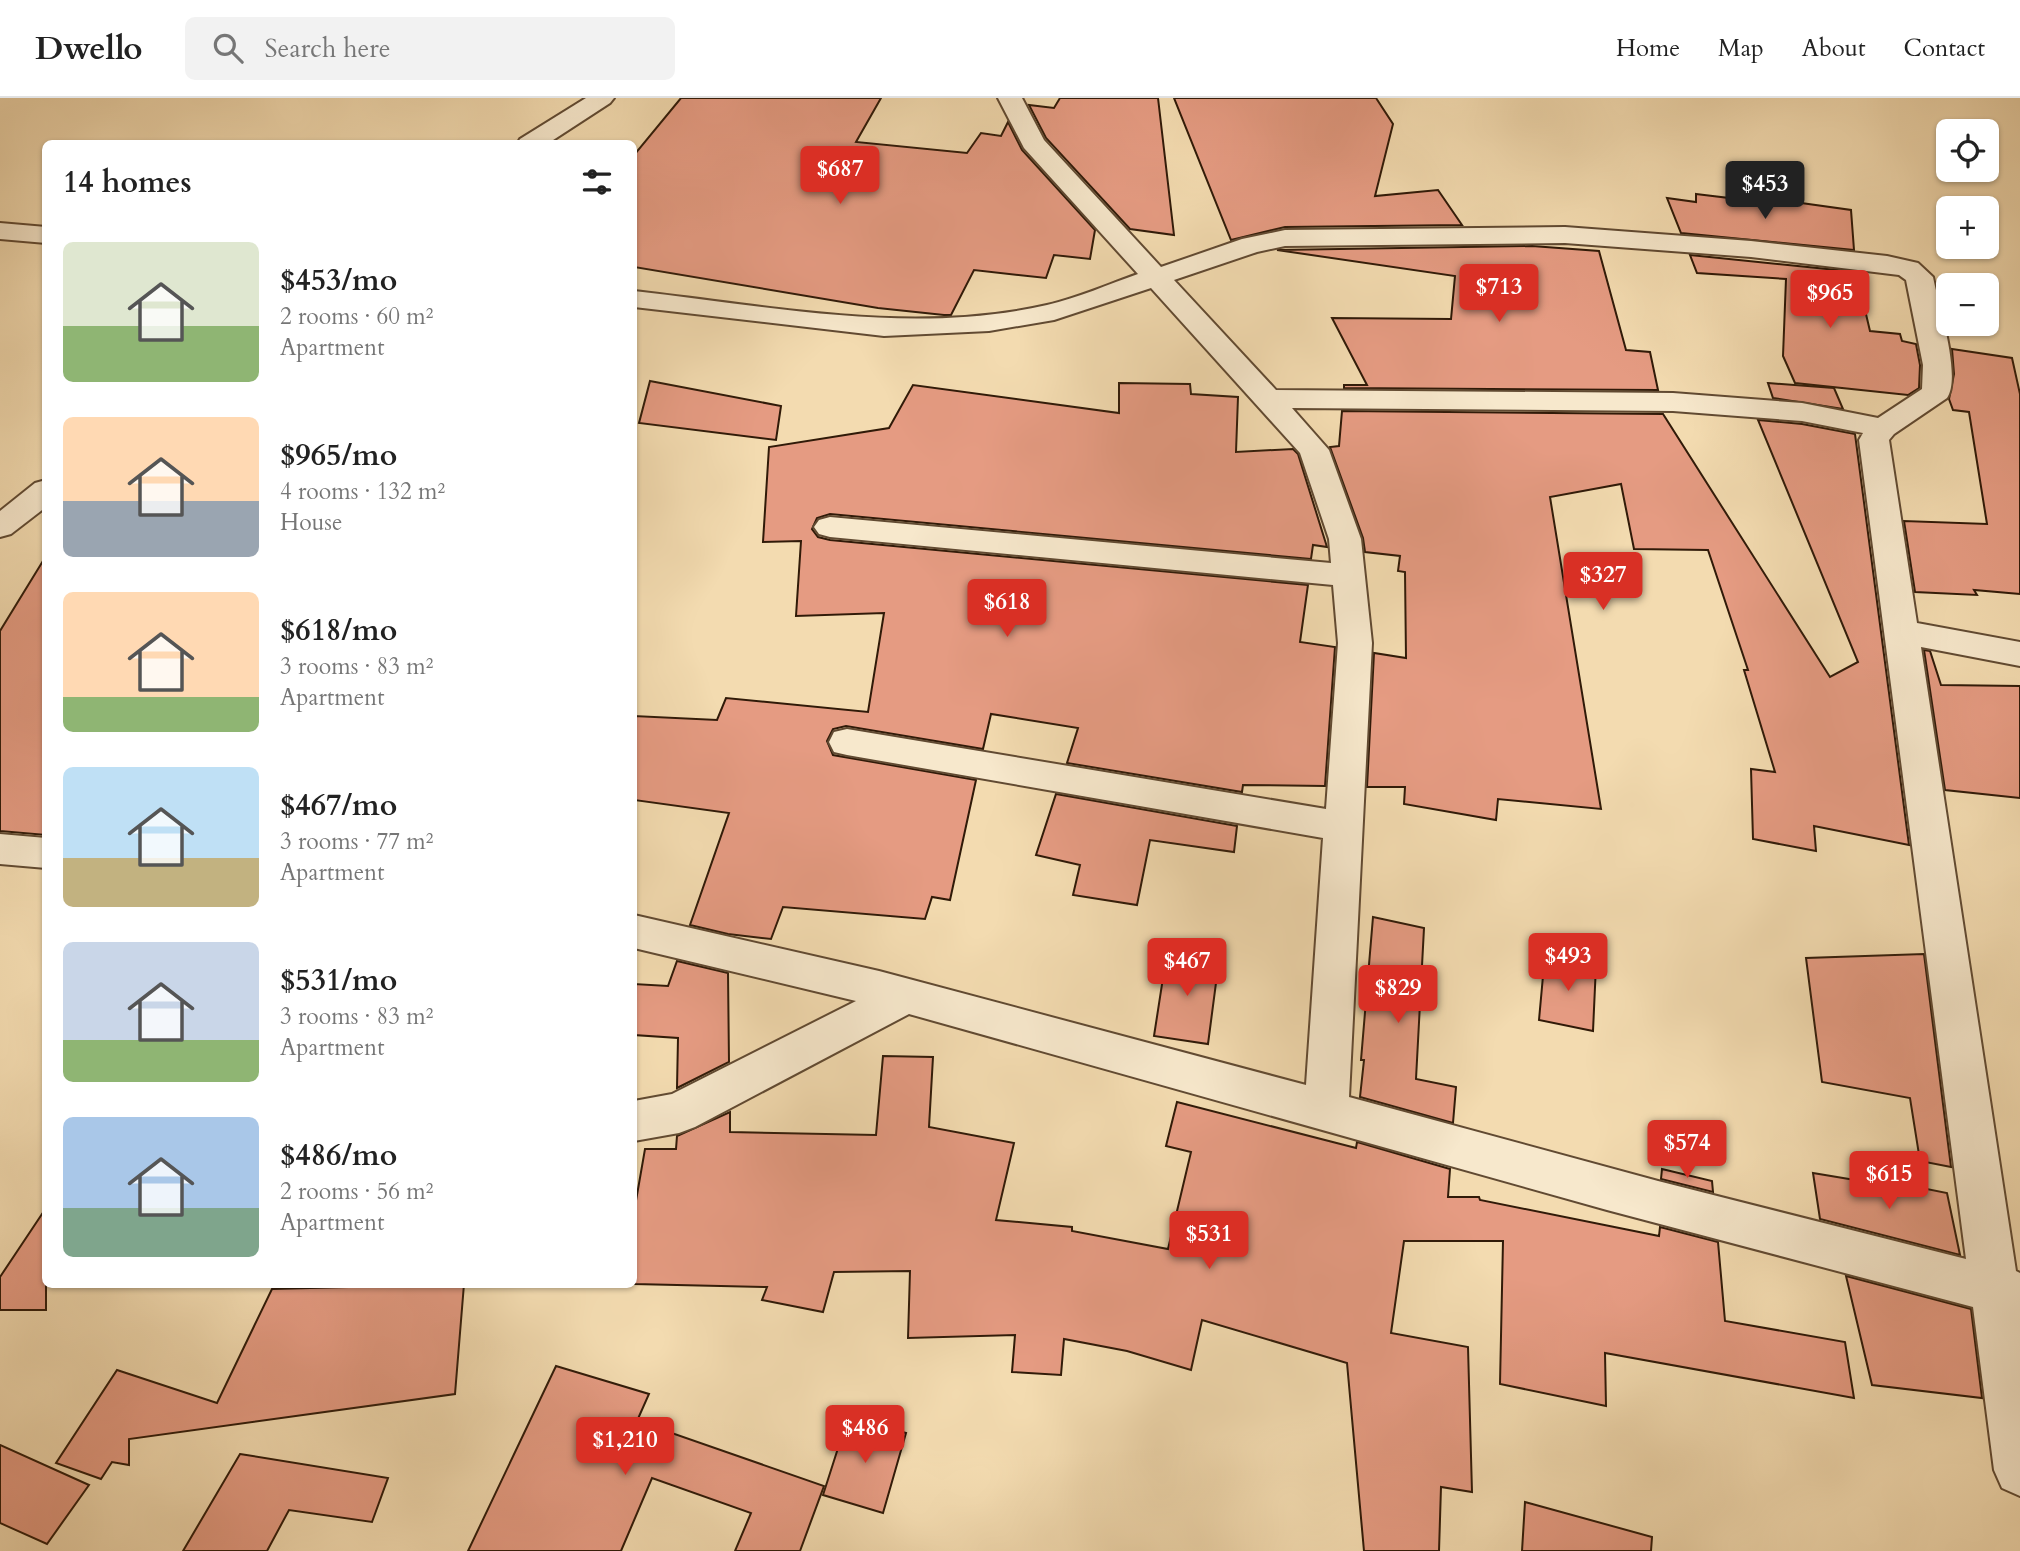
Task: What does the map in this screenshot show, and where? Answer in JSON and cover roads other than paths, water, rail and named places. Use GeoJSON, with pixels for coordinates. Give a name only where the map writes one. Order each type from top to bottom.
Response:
{"type":"FeatureCollection","features":[{"type":"Feature","properties":{"kind":"street"},"geometry":{"type":"LineString","coordinates":[[535,140],[602,98]]}},
{"type":"Feature","properties":{"kind":"street"},"geometry":{"type":"LineString","coordinates":[[1010,98],[1033,143],[1314,450],[1345,539],[1355,643],[1326,1110]]}},
{"type":"Feature","properties":{"kind":"street"},"geometry":{"type":"LineString","coordinates":[[0,231],[42,235]]}},
{"type":"Feature","properties":{"kind":"street"},"geometry":{"type":"LineString","coordinates":[[637,299],[884,328],[989,323],[1054,312],[1251,244],[1286,238],[1333,236],[1564,235],[1751,249],[1887,264],[1908,269],[1919,277],[1937,365],[1937,391],[1882,428],[1874,440],[1902,632],[2008,1293],[2020,1470]]}},
{"type":"Feature","properties":{"kind":"street"},"geometry":{"type":"LineString","coordinates":[[1267,399],[1673,402],[1802,412],[1882,428]]}},
{"type":"Feature","properties":{"kind":"street"},"geometry":{"type":"LineString","coordinates":[[0,527],[42,493]]}},
{"type":"Feature","properties":{"kind":"street"},"geometry":{"type":"LineString","coordinates":[[830,527],[1349,576]]}},
{"type":"Feature","properties":{"kind":"street"},"geometry":{"type":"LineString","coordinates":[[1902,632],[2020,654]]}},
{"type":"Feature","properties":{"kind":"street"},"geometry":{"type":"LineString","coordinates":[[847,743],[1343,827]]}},
{"type":"Feature","properties":{"kind":"street"},"geometry":{"type":"LineString","coordinates":[[0,849],[42,853]]}},
{"type":"Feature","properties":{"kind":"street"},"geometry":{"type":"LineString","coordinates":[[637,933],[716,949],[1102,1047],[1608,1189],[2008,1293]]}},
{"type":"Feature","properties":{"kind":"street"},"geometry":{"type":"LineString","coordinates":[[637,1120],[679,1113],[903,997]]}}]}
